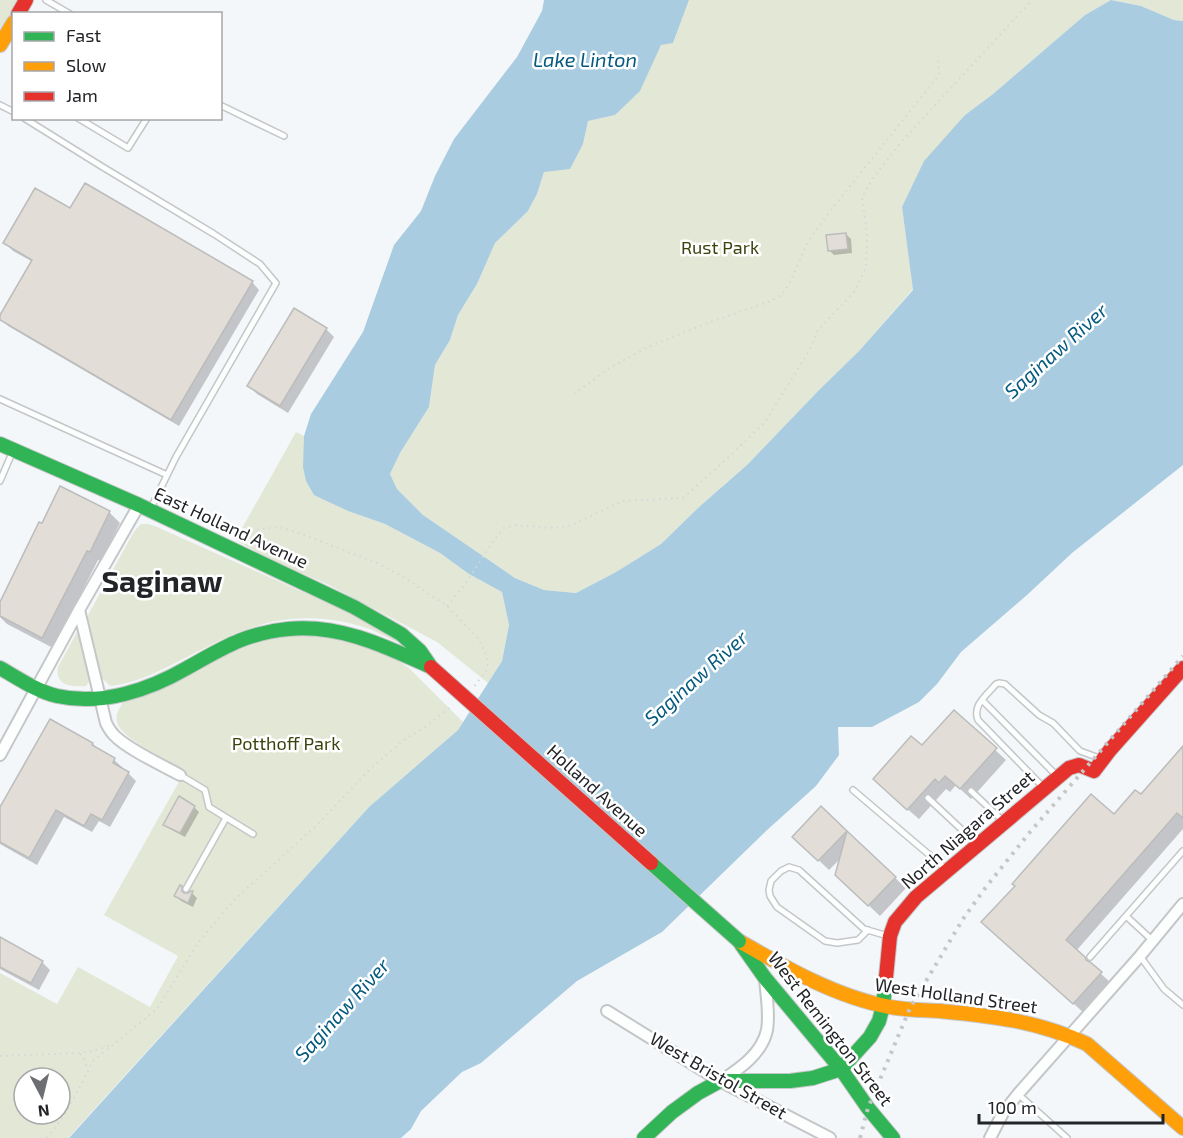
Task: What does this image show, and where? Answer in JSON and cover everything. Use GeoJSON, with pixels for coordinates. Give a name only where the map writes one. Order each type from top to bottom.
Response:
{"type":"FeatureCollection","features":[{"type":"Feature","properties":{"kind":"main road"},"geometry":{"type":"LineString","coordinates":[[0,45],[12,25]]}},
{"type":"Feature","properties":{"kind":"main road","name":"East Holland Avenue"},"geometry":{"type":"LineString","coordinates":[[0,444],[144,508],[354,607],[401,634],[420,651],[431,667]]}},
{"type":"Feature","properties":{"kind":"main road"},"geometry":{"type":"LineString","coordinates":[[0,668],[36,688],[57,696],[100,698],[119,696],[177,674],[231,643],[267,632],[299,627],[334,629],[378,643],[431,667]]}},
{"type":"Feature","properties":{"kind":"main road","name":"Holland Avenue"},"geometry":{"type":"LineString","coordinates":[[431,667],[739,941]]}},
{"type":"Feature","properties":{"kind":"main road"},"geometry":{"type":"LineString","coordinates":[[1103,759],[1183,668]]}},
{"type":"Feature","properties":{"kind":"main road","name":"North Niagara Street"},"geometry":{"type":"LineString","coordinates":[[841,1069],[870,1037],[879,1021],[883,1006],[890,936],[902,912],[947,870],[1069,768],[1079,765],[1094,771],[1103,759]]}},
{"type":"Feature","properties":{"kind":"main road","name":"West Remington Street"},"geometry":{"type":"LineString","coordinates":[[739,941],[765,978],[841,1069],[868,1108],[893,1138]]}},
{"type":"Feature","properties":{"kind":"main road","name":"West Holland Street"},"geometry":{"type":"LineString","coordinates":[[739,941],[811,981],[857,999],[883,1006],[1017,1020],[1070,1034],[1087,1044],[1183,1128]]}},
{"type":"Feature","properties":{"kind":"main road"},"geometry":{"type":"LineString","coordinates":[[644,1138],[698,1092],[720,1081],[790,1081],[813,1078],[841,1069]]}},
{"type":"Feature","properties":{"kind":"street"},"geometry":{"type":"LineString","coordinates":[[0,755],[79,610],[144,508]]}},
{"type":"Feature","properties":{"kind":"street"},"geometry":{"type":"LineString","coordinates":[[79,610],[106,723],[113,735],[180,775]]}},
{"type":"Feature","properties":{"kind":"street"},"geometry":{"type":"LineString","coordinates":[[990,1138],[1003,1113],[1018,1094],[1183,904]]}},
{"type":"Feature","properties":{"kind":"street"},"geometry":{"type":"LineString","coordinates":[[720,1081],[739,1069],[754,1054],[763,1040],[767,1030],[765,978]]}},
{"type":"Feature","properties":{"kind":"street","name":"West Bristol Street"},"geometry":{"type":"LineString","coordinates":[[607,1011],[720,1081],[830,1138]]}},
{"type":"Feature","properties":{"kind":"lane"},"geometry":{"type":"LineString","coordinates":[[46,0],[66,12]]}},
{"type":"Feature","properties":{"kind":"lane"},"geometry":{"type":"LineString","coordinates":[[222,106],[284,136]]}},
{"type":"Feature","properties":{"kind":"lane"},"geometry":{"type":"LineString","coordinates":[[27,120],[251,258],[260,264],[276,283],[167,475],[144,508]]}},
{"type":"Feature","properties":{"kind":"lane"},"geometry":{"type":"LineString","coordinates":[[35,125],[38,120]]}},
{"type":"Feature","properties":{"kind":"lane"},"geometry":{"type":"LineString","coordinates":[[81,120],[128,148],[146,120]]}},
{"type":"Feature","properties":{"kind":"lane"},"geometry":{"type":"LineString","coordinates":[[0,399],[167,475]]}},
{"type":"Feature","properties":{"kind":"lane"},"geometry":{"type":"LineString","coordinates":[[0,482],[13,450]]}},
{"type":"Feature","properties":{"kind":"lane"},"geometry":{"type":"LineString","coordinates":[[1045,788],[976,716],[976,709],[996,684],[1005,684],[1039,716],[1053,723],[1080,751],[1103,759]]}},
{"type":"Feature","properties":{"kind":"lane"},"geometry":{"type":"LineString","coordinates":[[982,700],[1058,777]]}},
{"type":"Feature","properties":{"kind":"lane"},"geometry":{"type":"LineString","coordinates":[[180,775],[205,790],[209,807],[253,834]]}},
{"type":"Feature","properties":{"kind":"lane"},"geometry":{"type":"LineString","coordinates":[[853,790],[947,870]]}},
{"type":"Feature","properties":{"kind":"lane"},"geometry":{"type":"LineString","coordinates":[[971,790],[1004,823]]}},
{"type":"Feature","properties":{"kind":"lane"},"geometry":{"type":"LineString","coordinates":[[928,798],[978,845]]}},
{"type":"Feature","properties":{"kind":"lane"},"geometry":{"type":"LineString","coordinates":[[186,889],[226,818]]}},
{"type":"Feature","properties":{"kind":"lane"},"geometry":{"type":"LineString","coordinates":[[1090,957],[1183,851]]}},
{"type":"Feature","properties":{"kind":"lane"},"geometry":{"type":"LineString","coordinates":[[868,930],[858,940],[837,943],[825,941],[777,907],[770,896],[771,881],[789,867],[799,870],[864,929],[868,930],[890,936]]}},
{"type":"Feature","properties":{"kind":"lane"},"geometry":{"type":"LineString","coordinates":[[1126,916],[1152,940]]}},
{"type":"Feature","properties":{"kind":"lane"},"geometry":{"type":"LineString","coordinates":[[1140,956],[1164,989],[1183,1005]]}},
{"type":"Feature","properties":{"kind":"lane"},"geometry":{"type":"LineString","coordinates":[[1018,1094],[1067,1138]]}},
{"type":"Feature","properties":{"kind":"path"},"geometry":{"type":"LineString","coordinates":[[447,606],[504,528],[515,525],[555,528],[572,525],[622,501],[683,498],[765,422],[809,351],[818,330],[854,292],[866,268],[867,233],[862,197],[875,175],[903,140],[1032,0]]}},
{"type":"Feature","properties":{"kind":"path"},"geometry":{"type":"LineString","coordinates":[[574,394],[611,367],[648,347],[782,295],[809,240],[939,75],[938,56]]}},
{"type":"Feature","properties":{"kind":"path"},"geometry":{"type":"LineString","coordinates":[[233,532],[280,527],[377,563],[402,576],[447,606],[477,637],[488,661],[486,671],[473,688]]}},
{"type":"Feature","properties":{"kind":"path"},"geometry":{"type":"LineString","coordinates":[[47,1138],[64,1116],[93,1061],[157,1009],[198,943],[234,900],[316,826],[371,768],[404,740],[427,726],[457,701]]}},
{"type":"Feature","properties":{"kind":"path"},"geometry":{"type":"LineString","coordinates":[[0,1056],[77,1053],[93,1051],[114,1044]]}},
{"type":"Feature","properties":{"kind":"path"},"geometry":{"type":"LineString","coordinates":[[77,1053],[82,1056],[87,1072]]}},
{"type":"Feature","properties":{"kind":"green space"},"geometry":{"type":"Polygon","coordinates":[[[0,0],[26,0],[19,12],[12,12],[12,24],[0,45],[0,0]]]}},
{"type":"Feature","properties":{"kind":"green space","name":"Rust Park"},"geometry":{"type":"Polygon","coordinates":[[[689,0],[1111,0],[1085,15],[965,115],[902,207],[913,289],[859,351],[747,465],[661,544],[576,593],[544,590],[515,578],[423,515],[397,489],[390,474],[400,453],[429,407],[435,365],[450,340],[458,315],[477,284],[495,243],[528,211],[537,194],[544,172],[583,144],[588,121],[615,115],[662,44],[673,43],[689,0]]]}},
{"type":"Feature","properties":{"kind":"green space"},"geometry":{"type":"Polygon","coordinates":[[[1111,0],[1183,0],[1183,21],[1174,20],[1141,6],[1111,0]]]}},
{"type":"Feature","properties":{"kind":"green space"},"geometry":{"type":"Polygon","coordinates":[[[296,432],[304,436],[306,481],[348,511],[385,524],[440,553],[469,574],[502,592],[509,625],[502,661],[488,683],[437,642],[329,585],[269,559],[236,539],[296,432]]]}},
{"type":"Feature","properties":{"kind":"green space"},"geometry":{"type":"Polygon","coordinates":[[[141,524],[155,526],[370,622],[398,640],[397,642],[358,625],[328,619],[283,620],[245,630],[150,675],[110,686],[102,678],[87,617],[132,535],[141,524]]]}},
{"type":"Feature","properties":{"kind":"green space"},"geometry":{"type":"Polygon","coordinates":[[[77,632],[91,677],[86,686],[66,684],[59,678],[58,673],[58,667],[77,632]]]}},
{"type":"Feature","properties":{"kind":"green space","name":"Potthoff Park"},"geometry":{"type":"Polygon","coordinates":[[[294,635],[345,639],[395,658],[410,669],[463,722],[458,730],[369,807],[68,1138],[0,1138],[0,973],[57,1004],[78,967],[150,1007],[178,956],[104,915],[185,771],[138,744],[122,731],[117,719],[120,707],[123,702],[166,685],[249,646],[294,635]]]}},
{"type":"Feature","properties":{"kind":"water"},"geometry":{"type":"Polygon","coordinates":[[[544,0],[689,0],[673,43],[661,45],[640,91],[615,115],[588,121],[583,144],[570,169],[544,172],[537,194],[528,211],[495,243],[477,284],[458,315],[450,340],[435,365],[429,407],[400,453],[390,474],[397,489],[423,515],[515,578],[544,590],[576,593],[661,544],[747,465],[859,351],[913,290],[902,207],[924,161],[965,115],[1085,15],[1111,0],[1141,6],[1174,20],[1183,21],[1183,465],[1072,553],[961,652],[937,684],[919,702],[872,727],[838,727],[839,755],[816,786],[662,932],[577,981],[481,1063],[462,1072],[421,1111],[411,1129],[401,1138],[69,1138],[369,807],[458,730],[502,661],[509,625],[502,592],[469,574],[440,553],[385,524],[348,511],[314,495],[306,481],[303,467],[304,436],[311,414],[363,332],[394,245],[421,211],[435,176],[454,139],[517,57],[542,11],[544,0]]]}},
{"type":"Feature","properties":{"kind":"building"},"geometry":{"type":"Polygon","coordinates":[[[85,183],[253,281],[171,420],[0,320],[0,315],[32,260],[3,243],[35,188],[70,208],[85,183]]]}},
{"type":"Feature","properties":{"kind":"building"},"geometry":{"type":"Polygon","coordinates":[[[846,233],[848,249],[828,251],[826,235],[846,233]]]}},
{"type":"Feature","properties":{"kind":"building"},"geometry":{"type":"Polygon","coordinates":[[[294,308],[327,328],[280,406],[247,386],[294,308]]]}},
{"type":"Feature","properties":{"kind":"building"},"geometry":{"type":"Polygon","coordinates":[[[60,486],[110,511],[42,638],[0,616],[0,602],[39,522],[42,523],[60,486]]]}},
{"type":"Feature","properties":{"kind":"building"},"geometry":{"type":"Polygon","coordinates":[[[954,710],[997,748],[960,789],[945,776],[939,783],[935,779],[907,810],[873,779],[911,736],[922,745],[954,710]]]}},
{"type":"Feature","properties":{"kind":"building"},"geometry":{"type":"Polygon","coordinates":[[[50,719],[93,743],[92,745],[115,758],[113,763],[129,772],[102,820],[91,814],[84,826],[56,810],[29,858],[0,842],[0,807],[50,719]]]}},
{"type":"Feature","properties":{"kind":"building"},"geometry":{"type":"Polygon","coordinates":[[[1183,746],[1183,818],[1177,813],[1066,940],[1102,972],[1073,1004],[981,922],[1015,886],[1012,884],[1091,794],[1114,814],[1135,790],[1141,794],[1183,746]]]}},
{"type":"Feature","properties":{"kind":"building"},"geometry":{"type":"Polygon","coordinates":[[[179,796],[195,806],[180,833],[163,825],[179,796]]]}},
{"type":"Feature","properties":{"kind":"building"},"geometry":{"type":"Polygon","coordinates":[[[821,806],[847,831],[818,861],[792,837],[821,806]]]}},
{"type":"Feature","properties":{"kind":"building"},"geometry":{"type":"Polygon","coordinates":[[[847,831],[896,877],[868,906],[835,875],[847,831]]]}},
{"type":"Feature","properties":{"kind":"building"},"geometry":{"type":"Polygon","coordinates":[[[180,885],[184,893],[193,891],[188,903],[174,896],[180,885]]]}},
{"type":"Feature","properties":{"kind":"building"},"geometry":{"type":"Polygon","coordinates":[[[0,937],[43,961],[31,983],[0,967],[0,937]]]}},
{"type":"Feature","properties":{"kind":"railway"},"geometry":{"type":"LineString","coordinates":[[860,1138],[868,1108],[910,1008],[963,919],[1030,832],[1183,656]]}},
{"type":"Feature","properties":{"kind":"traffic: fast"},"geometry":{"type":"LineString","coordinates":[[0,444],[139,505],[354,607],[401,634],[420,651],[431,667]]}},
{"type":"Feature","properties":{"kind":"traffic: fast"},"geometry":{"type":"LineString","coordinates":[[0,668],[49,694],[74,699],[108,697],[157,683],[247,638],[273,631],[307,628],[362,638],[431,667]]}},
{"type":"Feature","properties":{"kind":"traffic: fast"},"geometry":{"type":"LineString","coordinates":[[651,863],[739,941]]}},
{"type":"Feature","properties":{"kind":"traffic: fast"},"geometry":{"type":"LineString","coordinates":[[741,944],[765,978],[841,1069],[868,1108],[893,1138]]}},
{"type":"Feature","properties":{"kind":"traffic: fast"},"geometry":{"type":"LineString","coordinates":[[644,1138],[672,1112],[698,1093],[720,1081],[790,1081],[813,1078],[841,1069],[870,1037],[879,1021],[886,977]]}},
{"type":"Feature","properties":{"kind":"traffic: slow"},"geometry":{"type":"LineString","coordinates":[[0,45],[12,25]]}},
{"type":"Feature","properties":{"kind":"traffic: slow"},"geometry":{"type":"LineString","coordinates":[[739,941],[831,989],[870,1002],[902,1009],[997,1018],[1033,1025],[1069,1036],[1087,1044],[1183,1128]]}},
{"type":"Feature","properties":{"kind":"traffic: jam"},"geometry":{"type":"LineString","coordinates":[[19,12],[26,0]]}},
{"type":"Feature","properties":{"kind":"traffic: jam"},"geometry":{"type":"LineString","coordinates":[[431,667],[651,863]]}},
{"type":"Feature","properties":{"kind":"traffic: jam"},"geometry":{"type":"LineString","coordinates":[[886,977],[890,936],[895,922],[916,897],[1069,768],[1079,765],[1094,771],[1183,668]]}},
{"type":"Feature","properties":{"kind":"district","name":"Saginaw"},"geometry":{"type":"Point","coordinates":[162,582]}},
{"type":"Feature","properties":{"kind":"water label","name":"Lake Linton"},"geometry":{"type":"Point","coordinates":[585,60]}},
{"type":"Feature","properties":{"kind":"water label","name":"Saginaw River"},"geometry":{"type":"Point","coordinates":[1056,351]}},
{"type":"Feature","properties":{"kind":"water label","name":"Saginaw River"},"geometry":{"type":"Point","coordinates":[696,678]}},
{"type":"Feature","properties":{"kind":"water label","name":"Saginaw River"},"geometry":{"type":"Point","coordinates":[342,1010]}}]}
